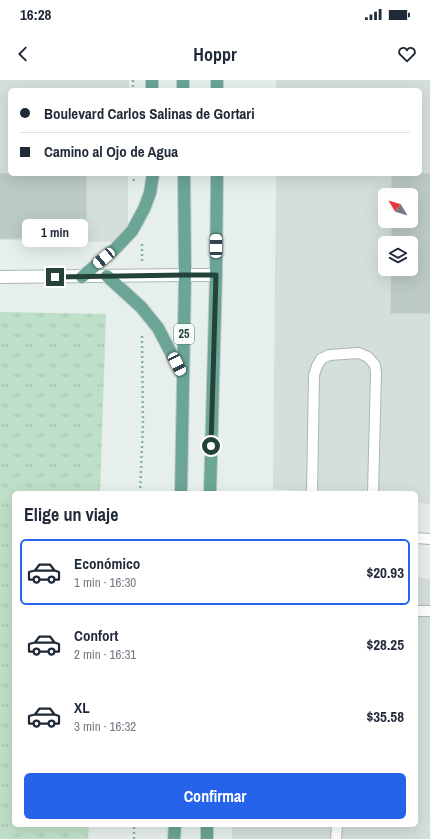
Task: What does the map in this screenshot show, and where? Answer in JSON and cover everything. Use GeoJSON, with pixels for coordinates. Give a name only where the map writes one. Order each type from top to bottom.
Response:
{"type":"FeatureCollection","features":[{"type":"Feature","properties":{"kind":"main road"},"geometry":{"type":"LineString","coordinates":[[82,276],[115,249],[132,231],[144,209],[150,193],[153,176]]}},
{"type":"Feature","properties":{"kind":"main road","name":"25"},"geometry":{"type":"LineString","coordinates":[[181,491],[185,275],[184,176]]}},
{"type":"Feature","properties":{"kind":"main road"},"geometry":{"type":"LineString","coordinates":[[210,491],[217,176]]}},
{"type":"Feature","properties":{"kind":"main road"},"geometry":{"type":"LineString","coordinates":[[107,276],[141,307],[158,328],[183,376]]}},
{"type":"Feature","properties":{"kind":"main road"},"geometry":{"type":"LineString","coordinates":[[174,839],[175,827]]}},
{"type":"Feature","properties":{"kind":"main road"},"geometry":{"type":"LineString","coordinates":[[207,827],[207,839]]}},
{"type":"Feature","properties":{"kind":"street"},"geometry":{"type":"LineString","coordinates":[[0,277],[216,275]]}},
{"type":"Feature","properties":{"kind":"lane"},"geometry":{"type":"LineString","coordinates":[[312,491],[314,375],[317,366],[322,359],[329,355],[359,353],[368,357],[375,365],[376,374],[373,491]]}},
{"type":"Feature","properties":{"kind":"lane"},"geometry":{"type":"LineString","coordinates":[[418,538],[430,539]]}},
{"type":"Feature","properties":{"kind":"lane"},"geometry":{"type":"LineString","coordinates":[[418,611],[430,611]]}},
{"type":"Feature","properties":{"kind":"lane"},"geometry":{"type":"LineString","coordinates":[[336,839],[337,827]]}},
{"type":"Feature","properties":{"kind":"path"},"geometry":{"type":"LineString","coordinates":[[134,827],[134,839]]}},
{"type":"Feature","properties":{"kind":"shaded area"},"geometry":{"type":"Polygon","coordinates":[[[0,80],[129,80],[129,88],[8,88],[8,176],[128,176],[128,242],[0,240],[0,80]]]}},
{"type":"Feature","properties":{"kind":"shaded area"},"geometry":{"type":"Polygon","coordinates":[[[276,80],[430,80],[430,504],[418,502],[418,491],[295,491],[273,489],[276,176],[422,176],[422,88],[276,88],[276,80]]]}},
{"type":"Feature","properties":{"kind":"shaded area"},"geometry":{"type":"Polygon","coordinates":[[[418,577],[430,579],[430,839],[232,839],[232,827],[418,827],[418,577]]]}},
{"type":"Feature","properties":{"kind":"green space"},"geometry":{"type":"Polygon","coordinates":[[[0,312],[106,314],[100,491],[12,491],[12,827],[89,827],[88,839],[0,839],[0,312]]]}},
{"type":"Feature","properties":{"kind":"building"},"geometry":{"type":"Polygon","coordinates":[[[0,174],[8,174],[8,176],[86,176],[86,238],[0,238],[0,174]]]}},
{"type":"Feature","properties":{"kind":"building"},"geometry":{"type":"Polygon","coordinates":[[[422,174],[430,174],[430,313],[391,313],[392,276],[418,276],[418,236],[392,236],[392,228],[418,228],[418,188],[392,188],[392,176],[422,176],[422,174]]]}},
{"type":"Feature","properties":{"kind":"route"},"geometry":{"type":"LineString","coordinates":[[55,277],[216,275],[211,446]]}}]}
